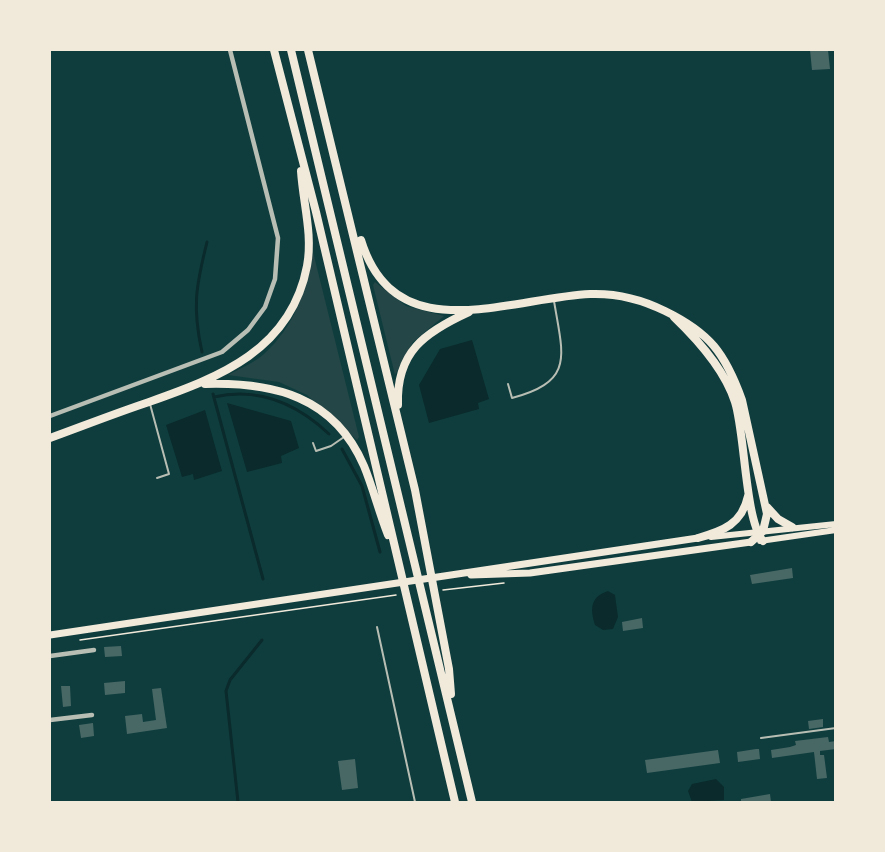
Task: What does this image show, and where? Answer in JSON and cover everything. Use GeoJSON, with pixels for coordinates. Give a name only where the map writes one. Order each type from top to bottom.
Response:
{"type":"FeatureCollection","features":[{"type":"Feature","properties":{"kind":"highway"},"geometry":{"type":"LineString","coordinates":[[274,50],[455,802]]}},
{"type":"Feature","properties":{"kind":"highway"},"geometry":{"type":"LineString","coordinates":[[291,50],[472,802]]}},
{"type":"Feature","properties":{"kind":"highway"},"geometry":{"type":"LineString","coordinates":[[308,50],[345,194],[424,530],[449,669],[453,722]]}},
{"type":"Feature","properties":{"kind":"highway"},"geometry":{"type":"LineString","coordinates":[[50,438],[203,384],[260,348],[285,321],[295,304],[309,254],[300,151]]}},
{"type":"Feature","properties":{"kind":"highway"},"geometry":{"type":"LineString","coordinates":[[345,194],[368,260],[387,287],[404,299],[424,307],[472,310],[589,294],[619,296],[645,302],[682,318],[706,337],[728,367],[742,400],[765,504],[767,518],[761,535],[751,542]]}},
{"type":"Feature","properties":{"kind":"highway"},"geometry":{"type":"LineString","coordinates":[[399,426],[399,385],[410,353],[433,329],[472,310]]}},
{"type":"Feature","properties":{"kind":"highway"},"geometry":{"type":"LineString","coordinates":[[669,313],[699,344],[728,386],[735,403],[749,490],[761,535]]}},
{"type":"Feature","properties":{"kind":"highway"},"geometry":{"type":"LineString","coordinates":[[203,384],[251,384],[292,394],[319,410],[346,435],[364,467],[401,572]]}},
{"type":"Feature","properties":{"kind":"highway"},"geometry":{"type":"LineString","coordinates":[[698,538],[725,530],[735,522],[744,509],[749,490]]}},
{"type":"Feature","properties":{"kind":"highway"},"geometry":{"type":"LineString","coordinates":[[765,504],[775,517],[792,526]]}},
{"type":"Feature","properties":{"kind":"main road"},"geometry":{"type":"LineString","coordinates":[[761,535],[792,526],[836,524]]}},
{"type":"Feature","properties":{"kind":"main road"},"geometry":{"type":"LineString","coordinates":[[50,635],[464,575],[553,559],[698,538],[836,530]]}},
{"type":"Feature","properties":{"kind":"main road"},"geometry":{"type":"LineString","coordinates":[[464,575],[487,577],[530,573],[751,542]]}},
{"type":"Feature","properties":{"kind":"street"},"geometry":{"type":"LineString","coordinates":[[50,416],[222,352],[248,330],[264,307],[275,279],[278,238],[230,50]]}},
{"type":"Feature","properties":{"kind":"street"},"geometry":{"type":"LineString","coordinates":[[50,656],[94,650]]}},
{"type":"Feature","properties":{"kind":"street"},"geometry":{"type":"LineString","coordinates":[[50,720],[92,715]]}},
{"type":"Feature","properties":{"kind":"lane"},"geometry":{"type":"LineString","coordinates":[[508,384],[512,398],[536,391],[550,383],[558,372],[560,340],[554,298]]}},
{"type":"Feature","properties":{"kind":"lane"},"geometry":{"type":"LineString","coordinates":[[149,402],[169,474],[157,478]]}},
{"type":"Feature","properties":{"kind":"lane"},"geometry":{"type":"LineString","coordinates":[[313,443],[316,451],[331,446],[346,435]]}},
{"type":"Feature","properties":{"kind":"lane"},"geometry":{"type":"LineString","coordinates":[[377,627],[415,802]]}},
{"type":"Feature","properties":{"kind":"lane"},"geometry":{"type":"LineString","coordinates":[[761,738],[836,728]]}},
{"type":"Feature","properties":{"kind":"path"},"geometry":{"type":"LineString","coordinates":[[80,640],[373,598]]}},
{"type":"Feature","properties":{"kind":"shaded area"},"geometry":{"type":"Polygon","coordinates":[[[313,252],[359,437],[357,440],[307,395],[279,382],[228,375],[260,357],[283,332],[303,294],[313,252]]]}},
{"type":"Feature","properties":{"kind":"shaded area"},"geometry":{"type":"Polygon","coordinates":[[[375,282],[406,306],[444,316],[413,342],[395,375],[373,285],[375,282]]]}},
{"type":"Feature","properties":{"kind":"shaded area"},"geometry":{"type":"Polygon","coordinates":[[[472,340],[489,399],[478,403],[479,409],[429,423],[419,385],[440,349],[472,340]]]}},
{"type":"Feature","properties":{"kind":"shaded area"},"geometry":{"type":"Polygon","coordinates":[[[227,403],[291,421],[299,448],[281,456],[282,463],[247,472],[227,403]]]}},
{"type":"Feature","properties":{"kind":"shaded area"},"geometry":{"type":"Polygon","coordinates":[[[205,410],[222,471],[194,480],[193,474],[182,477],[166,425],[205,410]]]}},
{"type":"Feature","properties":{"kind":"shaded area"},"geometry":{"type":"Polygon","coordinates":[[[608,591],[615,595],[618,617],[613,629],[603,630],[595,625],[592,609],[595,600],[608,591]]]}},
{"type":"Feature","properties":{"kind":"shaded area"},"geometry":{"type":"Polygon","coordinates":[[[716,779],[724,787],[724,800],[692,802],[688,791],[692,784],[716,779]]]}},
{"type":"Feature","properties":{"kind":"building"},"geometry":{"type":"Polygon","coordinates":[[[810,50],[828,50],[830,69],[812,70],[810,50]]]}},
{"type":"Feature","properties":{"kind":"building"},"geometry":{"type":"Polygon","coordinates":[[[792,568],[793,578],[752,584],[750,575],[792,568]]]}},
{"type":"Feature","properties":{"kind":"building"},"geometry":{"type":"Polygon","coordinates":[[[642,618],[643,628],[623,631],[622,622],[642,618]]]}},
{"type":"Feature","properties":{"kind":"building"},"geometry":{"type":"Polygon","coordinates":[[[121,646],[122,656],[105,657],[104,647],[121,646]]]}},
{"type":"Feature","properties":{"kind":"building"},"geometry":{"type":"Polygon","coordinates":[[[125,681],[125,693],[105,695],[104,683],[125,681]]]}},
{"type":"Feature","properties":{"kind":"building"},"geometry":{"type":"Polygon","coordinates":[[[61,686],[70,686],[71,706],[63,707],[61,686]]]}},
{"type":"Feature","properties":{"kind":"building"},"geometry":{"type":"Polygon","coordinates":[[[161,688],[167,728],[127,734],[125,716],[142,714],[143,722],[156,720],[152,689],[161,688]]]}},
{"type":"Feature","properties":{"kind":"building"},"geometry":{"type":"Polygon","coordinates":[[[823,719],[823,727],[809,729],[808,721],[823,719]]]}},
{"type":"Feature","properties":{"kind":"building"},"geometry":{"type":"Polygon","coordinates":[[[93,723],[94,736],[81,738],[79,725],[93,723]]]}},
{"type":"Feature","properties":{"kind":"building"},"geometry":{"type":"Polygon","coordinates":[[[828,737],[829,742],[836,741],[836,749],[820,751],[820,755],[824,755],[827,778],[817,779],[814,752],[772,758],[771,750],[796,745],[795,741],[828,737]]]}},
{"type":"Feature","properties":{"kind":"building"},"geometry":{"type":"Polygon","coordinates":[[[759,749],[760,759],[738,762],[737,752],[759,749]]]}},
{"type":"Feature","properties":{"kind":"building"},"geometry":{"type":"Polygon","coordinates":[[[718,750],[720,763],[647,773],[645,760],[718,750]]]}},
{"type":"Feature","properties":{"kind":"building"},"geometry":{"type":"Polygon","coordinates":[[[355,759],[358,788],[342,790],[338,761],[355,759]]]}},
{"type":"Feature","properties":{"kind":"building"},"geometry":{"type":"Polygon","coordinates":[[[770,794],[771,802],[741,802],[741,799],[770,794]]]}},
{"type":"Feature","properties":{"kind":"waterway"},"geometry":{"type":"LineString","coordinates":[[202,352],[196,309],[200,271],[207,242]]}},
{"type":"Feature","properties":{"kind":"waterway"},"geometry":{"type":"LineString","coordinates":[[213,394],[263,579]]}},
{"type":"Feature","properties":{"kind":"waterway"},"geometry":{"type":"LineString","coordinates":[[214,397],[246,394],[276,400],[304,414],[329,434]]}},
{"type":"Feature","properties":{"kind":"waterway"},"geometry":{"type":"LineString","coordinates":[[342,449],[362,486],[380,552]]}},
{"type":"Feature","properties":{"kind":"waterway"},"geometry":{"type":"LineString","coordinates":[[238,802],[226,691],[230,680],[262,640]]}}]}
